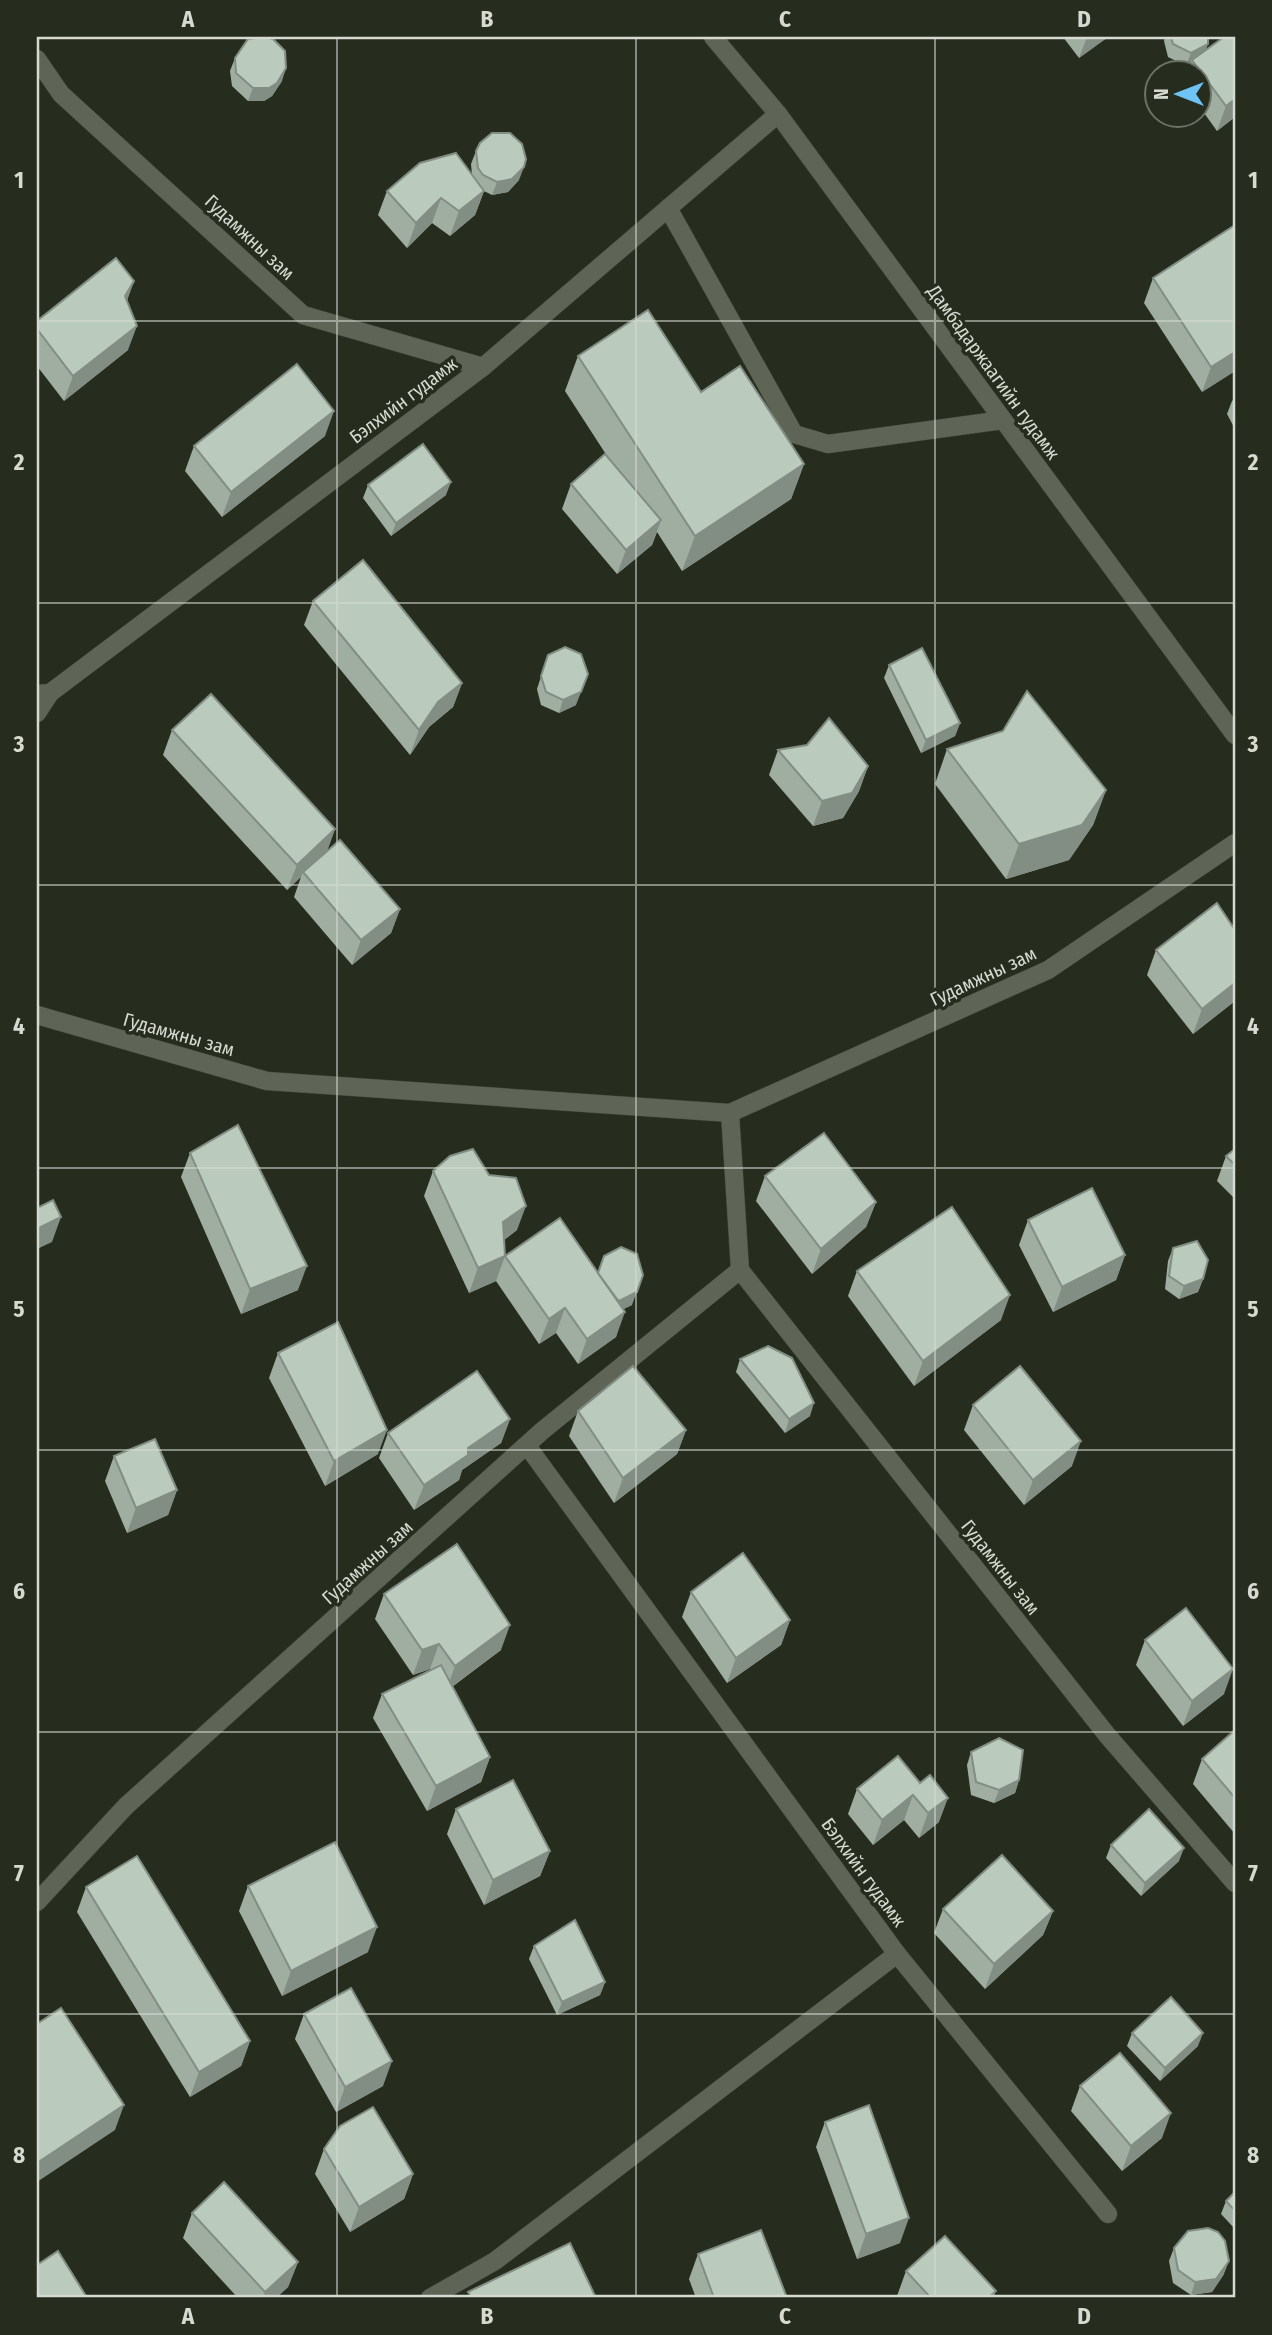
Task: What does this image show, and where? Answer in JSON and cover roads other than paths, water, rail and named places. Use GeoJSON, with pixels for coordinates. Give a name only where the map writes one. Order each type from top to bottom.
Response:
{"type":"FeatureCollection","features":[{"type":"Feature","properties":{"kind":"street","name":"Дамбадаржаагийн гудамж"},"geometry":{"type":"LineString","coordinates":[[713,37],[778,114],[1235,736]]}},
{"type":"Feature","properties":{"kind":"street","name":"Гудамжны зам"},"geometry":{"type":"LineString","coordinates":[[37,59],[61,94],[303,315],[483,367]]}},
{"type":"Feature","properties":{"kind":"street","name":"Бэлхийн гудамж"},"geometry":{"type":"LineString","coordinates":[[43,694],[483,367],[778,114]]}},
{"type":"Feature","properties":{"kind":"street"},"geometry":{"type":"LineString","coordinates":[[668,208],[794,434],[828,444],[1003,419]]}},
{"type":"Feature","properties":{"kind":"street"},"geometry":{"type":"LineString","coordinates":[[37,713],[43,694]]}},
{"type":"Feature","properties":{"kind":"street","name":"Гудамжны зам"},"geometry":{"type":"LineString","coordinates":[[37,1015],[267,1081],[730,1113],[1048,970],[1235,843]]}},
{"type":"Feature","properties":{"kind":"street"},"geometry":{"type":"LineString","coordinates":[[730,1113],[740,1270]]}},
{"type":"Feature","properties":{"kind":"street","name":"Гудамжны зам"},"geometry":{"type":"LineString","coordinates":[[37,1902],[126,1806],[528,1447],[542,1431],[740,1270],[1107,1735],[1235,1883]]}},
{"type":"Feature","properties":{"kind":"street","name":"Бэлхийн гудамж"},"geometry":{"type":"LineString","coordinates":[[429,2298],[495,2261],[897,1954],[528,1447]]}},
{"type":"Feature","properties":{"kind":"street"},"geometry":{"type":"LineString","coordinates":[[897,1954],[1108,2214]]}}]}
